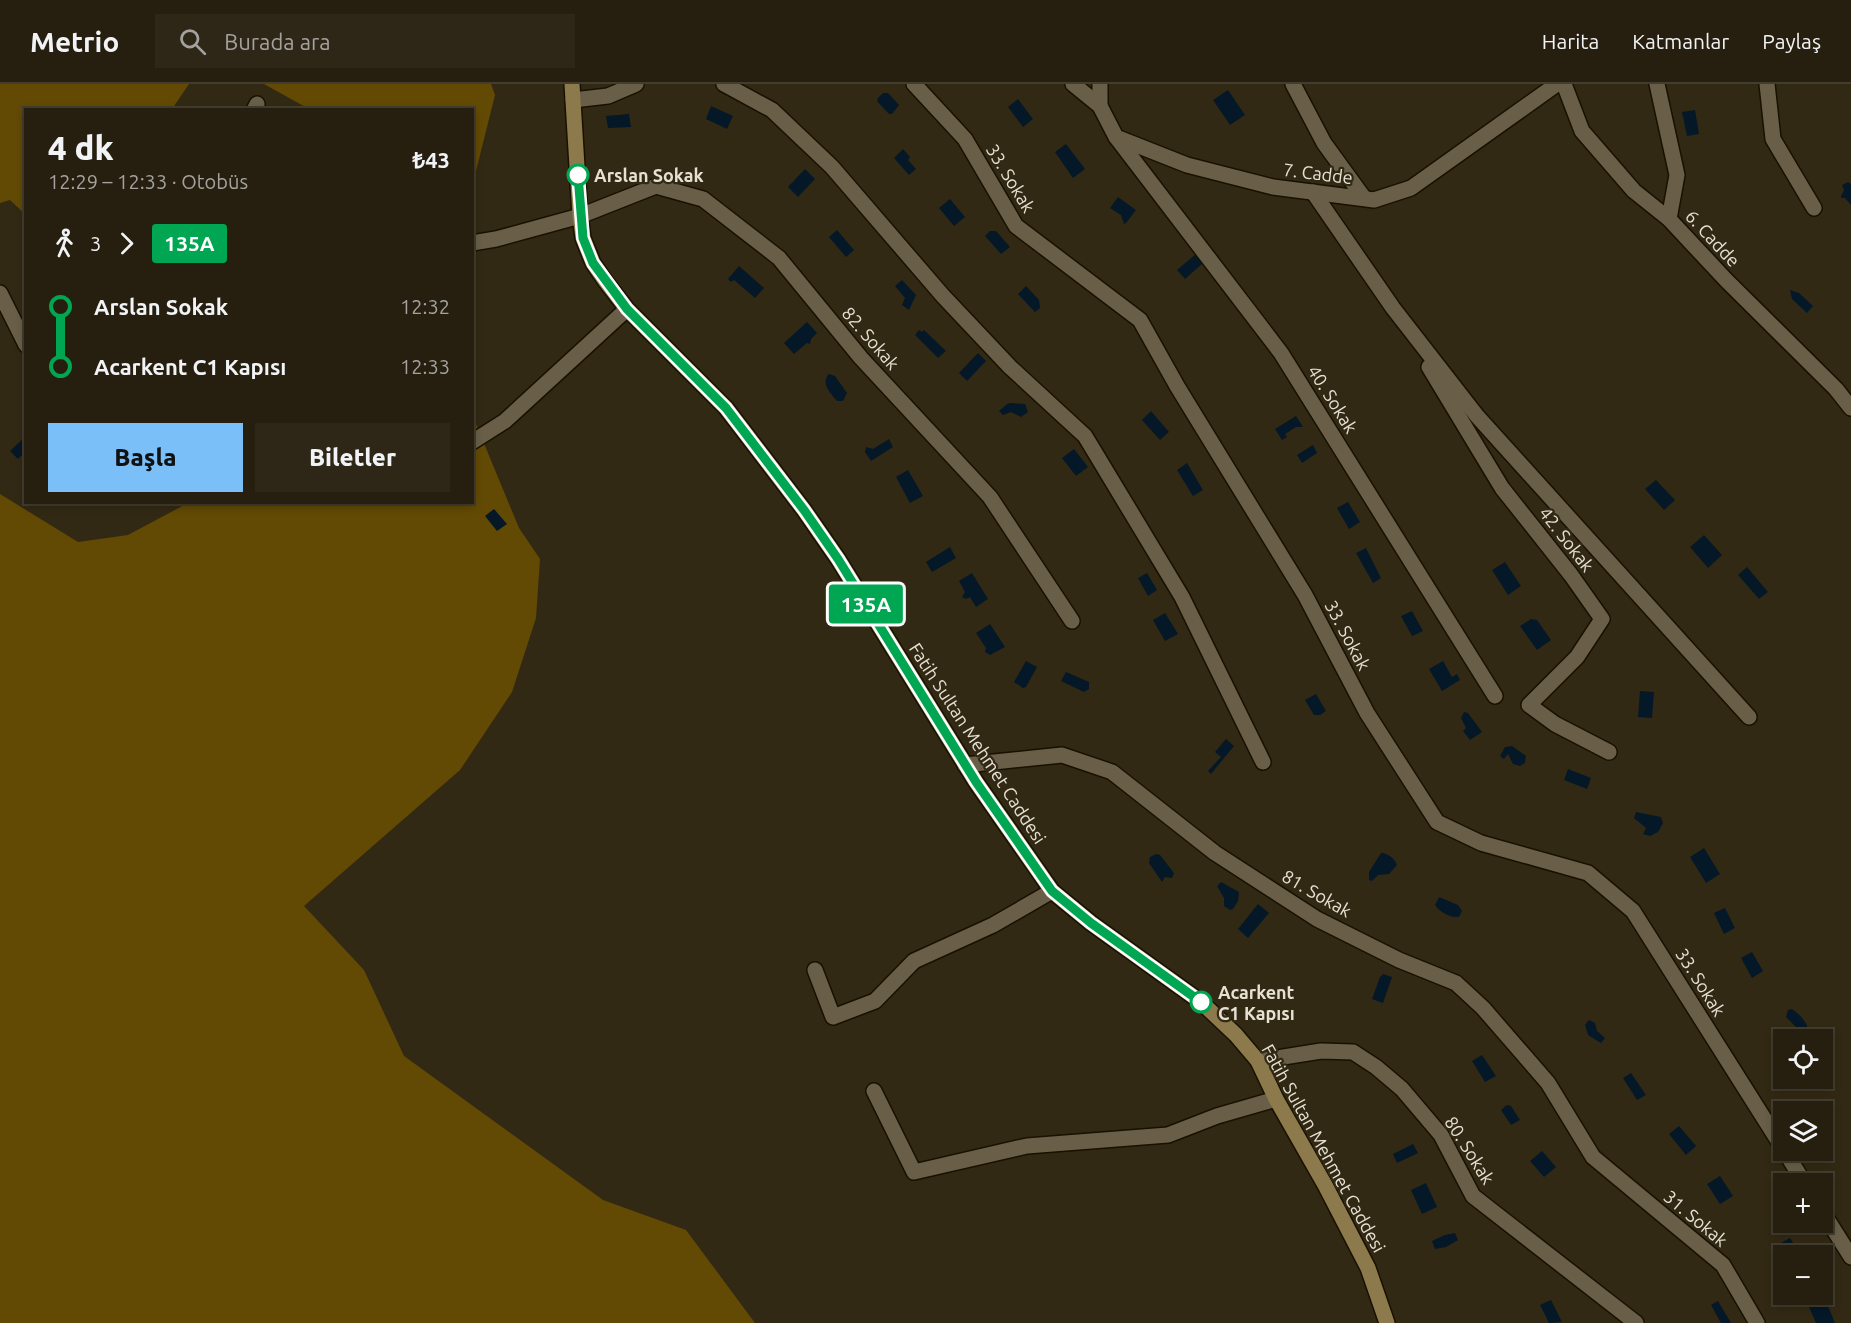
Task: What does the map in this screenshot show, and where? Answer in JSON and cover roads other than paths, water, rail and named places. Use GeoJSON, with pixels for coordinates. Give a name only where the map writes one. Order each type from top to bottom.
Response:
{"type":"FeatureCollection","features":[{"type":"Feature","properties":{"kind":"main road","name":"Fatih Sultan Mehmet Caddesi"},"geometry":{"type":"LineString","coordinates":[[572,84],[580,216],[583,238],[593,263],[627,309],[726,408],[767,459],[838,559],[965,765],[1052,891],[1091,923],[1201,1002],[1236,1035],[1258,1061],[1276,1099],[1325,1185],[1368,1268],[1387,1323]]}},
{"type":"Feature","properties":{"kind":"street"},"geometry":{"type":"LineString","coordinates":[[573,100],[608,96],[636,84]]}},
{"type":"Feature","properties":{"kind":"street"},"geometry":{"type":"LineString","coordinates":[[724,84],[772,110],[832,167],[943,296],[1010,367],[1085,436],[1182,597],[1263,762]]}},
{"type":"Feature","properties":{"kind":"street","name":"33. Sokak"},"geometry":{"type":"LineString","coordinates":[[914,84],[965,139],[1016,226],[1140,320],[1177,386],[1305,595],[1367,713],[1437,822],[1481,843],[1588,873],[1633,911],[1773,1133]]}},
{"type":"Feature","properties":{"kind":"street"},"geometry":{"type":"LineString","coordinates":[[1073,84],[1100,106],[1116,137]]}},
{"type":"Feature","properties":{"kind":"street"},"geometry":{"type":"LineString","coordinates":[[1100,84],[1100,106]]}},
{"type":"Feature","properties":{"kind":"street"},"geometry":{"type":"LineString","coordinates":[[1293,84],[1324,143],[1364,198]]}},
{"type":"Feature","properties":{"kind":"street","name":"7. Cadde"},"geometry":{"type":"LineString","coordinates":[[1116,137],[1187,165],[1273,187],[1374,200],[1411,188],[1557,84]]}},
{"type":"Feature","properties":{"kind":"street","name":"6. Cadde"},"geometry":{"type":"LineString","coordinates":[[1564,84],[1582,131],[1634,191],[1669,219],[1726,280],[1836,389],[1851,408]]}},
{"type":"Feature","properties":{"kind":"street"},"geometry":{"type":"LineString","coordinates":[[1657,84],[1677,175],[1669,219]]}},
{"type":"Feature","properties":{"kind":"street"},"geometry":{"type":"LineString","coordinates":[[1767,84],[1773,139],[1814,208]]}},
{"type":"Feature","properties":{"kind":"street","name":"40. Sokak"},"geometry":{"type":"LineString","coordinates":[[1116,137],[1281,353],[1496,696]]}},
{"type":"Feature","properties":{"kind":"street","name":"82. Sokak"},"geometry":{"type":"LineString","coordinates":[[474,243],[496,239],[580,216],[656,186],[703,199],[779,258],[861,358],[990,497],[1072,621]]}},
{"type":"Feature","properties":{"kind":"street","name":"42. Sokak"},"geometry":{"type":"LineString","coordinates":[[1313,192],[1394,308],[1477,416],[1749,717]]}},
{"type":"Feature","properties":{"kind":"street"},"geometry":{"type":"LineString","coordinates":[[0,293],[24,341]]}},
{"type":"Feature","properties":{"kind":"street","name":"42. Sokak"},"geometry":{"type":"LineString","coordinates":[[1394,308],[1502,488],[1571,575],[1602,619],[1577,657],[1529,705],[1555,724],[1609,752]]}},
{"type":"Feature","properties":{"kind":"street"},"geometry":{"type":"LineString","coordinates":[[474,441],[505,421],[627,309]]}},
{"type":"Feature","properties":{"kind":"street","name":"81. Sokak"},"geometry":{"type":"LineString","coordinates":[[965,765],[1062,756],[1112,772],[1215,853],[1317,919],[1399,960],[1456,982],[1483,1008],[1548,1083],[1593,1157]]}},
{"type":"Feature","properties":{"kind":"street"},"geometry":{"type":"LineString","coordinates":[[815,970],[832,1017],[875,1001],[914,961],[993,925],[1052,891]]}},
{"type":"Feature","properties":{"kind":"street","name":"80. Sokak"},"geometry":{"type":"LineString","coordinates":[[1258,1061],[1322,1051],[1353,1052],[1376,1067],[1402,1089],[1441,1135],[1473,1196],[1636,1323]]}},
{"type":"Feature","properties":{"kind":"street"},"geometry":{"type":"LineString","coordinates":[[874,1090],[914,1172],[1027,1146],[1168,1135],[1217,1116],[1276,1099]]}},
{"type":"Feature","properties":{"kind":"street","name":"31. Sokak"},"geometry":{"type":"LineString","coordinates":[[1593,1157],[1723,1265],[1757,1323]]}},
{"type":"Feature","properties":{"kind":"street"},"geometry":{"type":"LineString","coordinates":[[1833,1228],[1851,1257]]}},
{"type":"Feature","properties":{"kind":"water"},"geometry":{"type":"Polygon","coordinates":[[[1228,90],[1245,115],[1230,125],[1213,100],[1228,90]]]}},
{"type":"Feature","properties":{"kind":"water"},"geometry":{"type":"Polygon","coordinates":[[[883,93],[888,93],[899,105],[892,114],[889,114],[877,101],[883,93]]]}},
{"type":"Feature","properties":{"kind":"water"},"geometry":{"type":"Polygon","coordinates":[[[1018,99],[1033,119],[1023,127],[1008,107],[1018,99]]]}},
{"type":"Feature","properties":{"kind":"water"},"geometry":{"type":"Polygon","coordinates":[[[711,106],[733,116],[727,129],[706,119],[711,106]]]}},
{"type":"Feature","properties":{"kind":"water"},"geometry":{"type":"Polygon","coordinates":[[[1695,110],[1699,134],[1687,136],[1682,112],[1695,110]]]}},
{"type":"Feature","properties":{"kind":"water"},"geometry":{"type":"Polygon","coordinates":[[[629,114],[631,127],[608,128],[606,116],[629,114]]]}},
{"type":"Feature","properties":{"kind":"water"},"geometry":{"type":"Polygon","coordinates":[[[1066,144],[1085,169],[1073,178],[1055,152],[1066,144]]]}},
{"type":"Feature","properties":{"kind":"water"},"geometry":{"type":"Polygon","coordinates":[[[903,149],[910,157],[908,160],[916,169],[909,175],[894,158],[903,149]]]}},
{"type":"Feature","properties":{"kind":"water"},"geometry":{"type":"Polygon","coordinates":[[[805,169],[815,179],[798,197],[788,187],[805,169]]]}},
{"type":"Feature","properties":{"kind":"water"},"geometry":{"type":"Polygon","coordinates":[[[1848,182],[1851,184],[1851,205],[1845,198],[1841,198],[1844,190],[1842,185],[1848,182]]]}},
{"type":"Feature","properties":{"kind":"water"},"geometry":{"type":"Polygon","coordinates":[[[1118,197],[1136,210],[1124,224],[1121,215],[1110,208],[1118,197]]]}},
{"type":"Feature","properties":{"kind":"water"},"geometry":{"type":"Polygon","coordinates":[[[950,199],[965,217],[954,226],[939,208],[950,199]]]}},
{"type":"Feature","properties":{"kind":"water"},"geometry":{"type":"Polygon","coordinates":[[[837,230],[854,250],[846,257],[829,237],[837,230]]]}},
{"type":"Feature","properties":{"kind":"water"},"geometry":{"type":"Polygon","coordinates":[[[990,231],[996,231],[1010,247],[1001,254],[985,236],[990,231]]]}},
{"type":"Feature","properties":{"kind":"water"},"geometry":{"type":"Polygon","coordinates":[[[1196,254],[1203,263],[1185,279],[1177,270],[1196,254]]]}},
{"type":"Feature","properties":{"kind":"water"},"geometry":{"type":"Polygon","coordinates":[[[739,266],[764,288],[755,298],[734,280],[731,282],[728,279],[739,266]]]}},
{"type":"Feature","properties":{"kind":"water"},"geometry":{"type":"Polygon","coordinates":[[[902,280],[916,295],[909,310],[902,305],[905,298],[895,286],[902,280]]]}},
{"type":"Feature","properties":{"kind":"water"},"geometry":{"type":"Polygon","coordinates":[[[1026,286],[1039,300],[1040,308],[1035,312],[1018,294],[1026,286]]]}},
{"type":"Feature","properties":{"kind":"water"},"geometry":{"type":"Polygon","coordinates":[[[1790,290],[1799,293],[1813,306],[1807,313],[1792,299],[1790,290]]]}},
{"type":"Feature","properties":{"kind":"water"},"geometry":{"type":"Polygon","coordinates":[[[807,322],[817,333],[811,339],[810,344],[807,343],[794,354],[784,343],[807,322]]]}},
{"type":"Feature","properties":{"kind":"water"},"geometry":{"type":"Polygon","coordinates":[[[919,330],[922,332],[924,330],[946,351],[938,358],[915,335],[919,330]]]}},
{"type":"Feature","properties":{"kind":"water"},"geometry":{"type":"Polygon","coordinates":[[[978,353],[986,361],[967,381],[959,373],[978,353]]]}},
{"type":"Feature","properties":{"kind":"water"},"geometry":{"type":"Polygon","coordinates":[[[829,374],[835,376],[847,393],[843,401],[837,401],[827,388],[826,381],[829,374]]]}},
{"type":"Feature","properties":{"kind":"water"},"geometry":{"type":"Polygon","coordinates":[[[1010,403],[1025,404],[1028,412],[1021,417],[1011,412],[1003,415],[999,411],[1010,403]]]}},
{"type":"Feature","properties":{"kind":"water"},"geometry":{"type":"Polygon","coordinates":[[[1151,411],[1169,432],[1160,440],[1142,420],[1151,411]]]}},
{"type":"Feature","properties":{"kind":"water"},"geometry":{"type":"Polygon","coordinates":[[[1296,416],[1303,427],[1296,427],[1285,434],[1287,437],[1282,440],[1275,429],[1296,416]]]}},
{"type":"Feature","properties":{"kind":"water"},"geometry":{"type":"Polygon","coordinates":[[[24,438],[24,453],[18,459],[10,451],[24,438]]]}},
{"type":"Feature","properties":{"kind":"water"},"geometry":{"type":"Polygon","coordinates":[[[889,439],[893,447],[871,461],[865,452],[866,447],[873,449],[889,439]]]}},
{"type":"Feature","properties":{"kind":"water"},"geometry":{"type":"Polygon","coordinates":[[[1313,445],[1317,453],[1302,463],[1297,455],[1313,445]]]}},
{"type":"Feature","properties":{"kind":"water"},"geometry":{"type":"Polygon","coordinates":[[[1074,449],[1088,467],[1076,476],[1062,458],[1074,449]]]}},
{"type":"Feature","properties":{"kind":"water"},"geometry":{"type":"Polygon","coordinates":[[[1187,463],[1203,490],[1193,496],[1177,470],[1187,463]]]}},
{"type":"Feature","properties":{"kind":"water"},"geometry":{"type":"Polygon","coordinates":[[[908,470],[923,496],[910,503],[896,477],[908,470]]]}},
{"type":"Feature","properties":{"kind":"water"},"geometry":{"type":"Polygon","coordinates":[[[1656,480],[1675,500],[1664,510],[1645,489],[1656,480]]]}},
{"type":"Feature","properties":{"kind":"water"},"geometry":{"type":"Polygon","coordinates":[[[1348,502],[1360,522],[1349,529],[1337,508],[1348,502]]]}},
{"type":"Feature","properties":{"kind":"water"},"geometry":{"type":"Polygon","coordinates":[[[494,509],[507,524],[497,531],[485,516],[494,509]]]}},
{"type":"Feature","properties":{"kind":"water"},"geometry":{"type":"Polygon","coordinates":[[[1704,535],[1722,555],[1708,568],[1690,547],[1704,535]]]}},
{"type":"Feature","properties":{"kind":"water"},"geometry":{"type":"Polygon","coordinates":[[[950,547],[956,558],[932,572],[926,562],[950,547]]]}},
{"type":"Feature","properties":{"kind":"water"},"geometry":{"type":"Polygon","coordinates":[[[1366,548],[1381,578],[1373,583],[1356,553],[1366,548]]]}},
{"type":"Feature","properties":{"kind":"water"},"geometry":{"type":"Polygon","coordinates":[[[1505,562],[1521,586],[1508,595],[1492,570],[1505,562]]]}},
{"type":"Feature","properties":{"kind":"water"},"geometry":{"type":"Polygon","coordinates":[[[1747,567],[1768,592],[1759,599],[1738,575],[1747,567]]]}},
{"type":"Feature","properties":{"kind":"water"},"geometry":{"type":"Polygon","coordinates":[[[972,573],[988,599],[976,607],[970,597],[966,599],[962,597],[965,592],[959,581],[972,573]]]}},
{"type":"Feature","properties":{"kind":"water"},"geometry":{"type":"Polygon","coordinates":[[[1147,573],[1157,590],[1148,596],[1138,578],[1147,573]]]}},
{"type":"Feature","properties":{"kind":"water"},"geometry":{"type":"Polygon","coordinates":[[[1412,611],[1423,631],[1412,636],[1401,616],[1412,611]]]}},
{"type":"Feature","properties":{"kind":"water"},"geometry":{"type":"Polygon","coordinates":[[[1165,613],[1178,634],[1165,641],[1153,620],[1165,613]]]}},
{"type":"Feature","properties":{"kind":"water"},"geometry":{"type":"Polygon","coordinates":[[[1531,619],[1537,620],[1551,640],[1537,650],[1520,626],[1531,619]]]}},
{"type":"Feature","properties":{"kind":"water"},"geometry":{"type":"Polygon","coordinates":[[[990,624],[1005,647],[990,655],[985,652],[986,648],[976,633],[990,624]]]}},
{"type":"Feature","properties":{"kind":"water"},"geometry":{"type":"Polygon","coordinates":[[[1026,661],[1037,667],[1026,687],[1023,688],[1014,682],[1026,661]]]}},
{"type":"Feature","properties":{"kind":"water"},"geometry":{"type":"Polygon","coordinates":[[[1443,661],[1452,677],[1457,674],[1460,680],[1442,691],[1429,669],[1443,661]]]}},
{"type":"Feature","properties":{"kind":"water"},"geometry":{"type":"Polygon","coordinates":[[[1066,672],[1089,682],[1089,689],[1084,692],[1061,681],[1066,672]]]}},
{"type":"Feature","properties":{"kind":"water"},"geometry":{"type":"Polygon","coordinates":[[[1640,691],[1654,692],[1652,718],[1638,717],[1640,691]]]}},
{"type":"Feature","properties":{"kind":"water"},"geometry":{"type":"Polygon","coordinates":[[[1316,694],[1326,711],[1320,715],[1314,715],[1305,700],[1316,694]]]}},
{"type":"Feature","properties":{"kind":"water"},"geometry":{"type":"Polygon","coordinates":[[[1464,712],[1468,713],[1482,732],[1470,740],[1463,731],[1466,728],[1461,718],[1464,712]]]}},
{"type":"Feature","properties":{"kind":"water"},"geometry":{"type":"Polygon","coordinates":[[[1226,739],[1234,746],[1211,774],[1208,771],[1221,757],[1215,752],[1226,739]]]}},
{"type":"Feature","properties":{"kind":"water"},"geometry":{"type":"Polygon","coordinates":[[[1512,746],[1526,756],[1525,763],[1520,766],[1513,764],[1508,754],[1504,759],[1500,756],[1505,747],[1512,746]]]}},
{"type":"Feature","properties":{"kind":"water"},"geometry":{"type":"Polygon","coordinates":[[[1568,769],[1591,778],[1587,789],[1564,780],[1568,769]]]}},
{"type":"Feature","properties":{"kind":"water"},"geometry":{"type":"Polygon","coordinates":[[[1636,812],[1661,817],[1663,823],[1658,832],[1650,836],[1643,834],[1646,828],[1634,818],[1636,812]]]}},
{"type":"Feature","properties":{"kind":"water"},"geometry":{"type":"Polygon","coordinates":[[[1704,848],[1720,874],[1706,883],[1690,857],[1704,848]]]}},
{"type":"Feature","properties":{"kind":"water"},"geometry":{"type":"Polygon","coordinates":[[[1381,853],[1391,857],[1397,865],[1389,874],[1378,875],[1372,881],[1369,880],[1369,872],[1381,853]]]}},
{"type":"Feature","properties":{"kind":"water"},"geometry":{"type":"Polygon","coordinates":[[[1160,855],[1174,873],[1172,878],[1165,877],[1162,882],[1149,863],[1150,857],[1160,855]]]}},
{"type":"Feature","properties":{"kind":"water"},"geometry":{"type":"Polygon","coordinates":[[[1221,882],[1239,892],[1238,901],[1233,909],[1230,910],[1224,906],[1224,898],[1217,886],[1221,882]]]}},
{"type":"Feature","properties":{"kind":"water"},"geometry":{"type":"Polygon","coordinates":[[[1439,897],[1458,905],[1462,911],[1459,917],[1449,915],[1437,908],[1435,905],[1439,897]]]}},
{"type":"Feature","properties":{"kind":"water"},"geometry":{"type":"Polygon","coordinates":[[[1258,904],[1269,913],[1248,938],[1238,929],[1258,904]]]}},
{"type":"Feature","properties":{"kind":"water"},"geometry":{"type":"Polygon","coordinates":[[[1725,908],[1735,928],[1724,934],[1714,913],[1725,908]]]}},
{"type":"Feature","properties":{"kind":"water"},"geometry":{"type":"Polygon","coordinates":[[[1752,952],[1763,971],[1752,978],[1741,958],[1752,952]]]}},
{"type":"Feature","properties":{"kind":"water"},"geometry":{"type":"Polygon","coordinates":[[[1383,974],[1392,977],[1383,1003],[1372,999],[1383,974]]]}},
{"type":"Feature","properties":{"kind":"water"},"geometry":{"type":"Polygon","coordinates":[[[1792,1009],[1799,1015],[1808,1029],[1796,1029],[1786,1017],[1788,1010],[1792,1009]]]}},
{"type":"Feature","properties":{"kind":"water"},"geometry":{"type":"Polygon","coordinates":[[[1589,1020],[1595,1023],[1597,1031],[1605,1038],[1601,1043],[1588,1035],[1585,1025],[1589,1020]]]}},
{"type":"Feature","properties":{"kind":"water"},"geometry":{"type":"Polygon","coordinates":[[[1482,1055],[1496,1076],[1485,1082],[1472,1061],[1482,1055]]]}},
{"type":"Feature","properties":{"kind":"water"},"geometry":{"type":"Polygon","coordinates":[[[1631,1073],[1646,1095],[1637,1100],[1623,1078],[1631,1073]]]}},
{"type":"Feature","properties":{"kind":"water"},"geometry":{"type":"Polygon","coordinates":[[[1507,1105],[1511,1106],[1520,1120],[1511,1125],[1501,1110],[1507,1105]]]}},
{"type":"Feature","properties":{"kind":"water"},"geometry":{"type":"Polygon","coordinates":[[[1679,1126],[1696,1146],[1686,1155],[1669,1134],[1679,1126]]]}},
{"type":"Feature","properties":{"kind":"water"},"geometry":{"type":"Polygon","coordinates":[[[1413,1144],[1418,1153],[1397,1163],[1393,1154],[1413,1144]]]}},
{"type":"Feature","properties":{"kind":"water"},"geometry":{"type":"Polygon","coordinates":[[[1542,1151],[1556,1167],[1544,1177],[1530,1161],[1542,1151]]]}},
{"type":"Feature","properties":{"kind":"water"},"geometry":{"type":"Polygon","coordinates":[[[1720,1176],[1733,1196],[1720,1204],[1707,1184],[1720,1176]]]}},
{"type":"Feature","properties":{"kind":"water"},"geometry":{"type":"Polygon","coordinates":[[[1426,1183],[1437,1207],[1422,1214],[1411,1190],[1426,1183]]]}},
{"type":"Feature","properties":{"kind":"water"},"geometry":{"type":"Polygon","coordinates":[[[1455,1233],[1458,1240],[1446,1247],[1435,1249],[1432,1241],[1455,1233]]]}},
{"type":"Feature","properties":{"kind":"water"},"geometry":{"type":"Polygon","coordinates":[[[1790,1238],[1794,1245],[1777,1245],[1790,1238]]]}},
{"type":"Feature","properties":{"kind":"water"},"geometry":{"type":"Polygon","coordinates":[[[1551,1300],[1562,1322],[1549,1323],[1540,1305],[1551,1300]]]}},
{"type":"Feature","properties":{"kind":"water"},"geometry":{"type":"Polygon","coordinates":[[[1718,1301],[1731,1323],[1721,1323],[1711,1305],[1718,1301]]]}},
{"type":"Feature","properties":{"kind":"water"},"geometry":{"type":"Polygon","coordinates":[[[1828,1305],[1835,1323],[1816,1323],[1809,1307],[1828,1305]]]}},
{"type":"Feature","properties":{"kind":"place","name":"Arslan Sokak"},"geometry":{"type":"Point","coordinates":[578,175]}},
{"type":"Feature","properties":{"kind":"place","name":"Acarkent C1 Kapısı"},"geometry":{"type":"Point","coordinates":[1201,1002]}}]}
